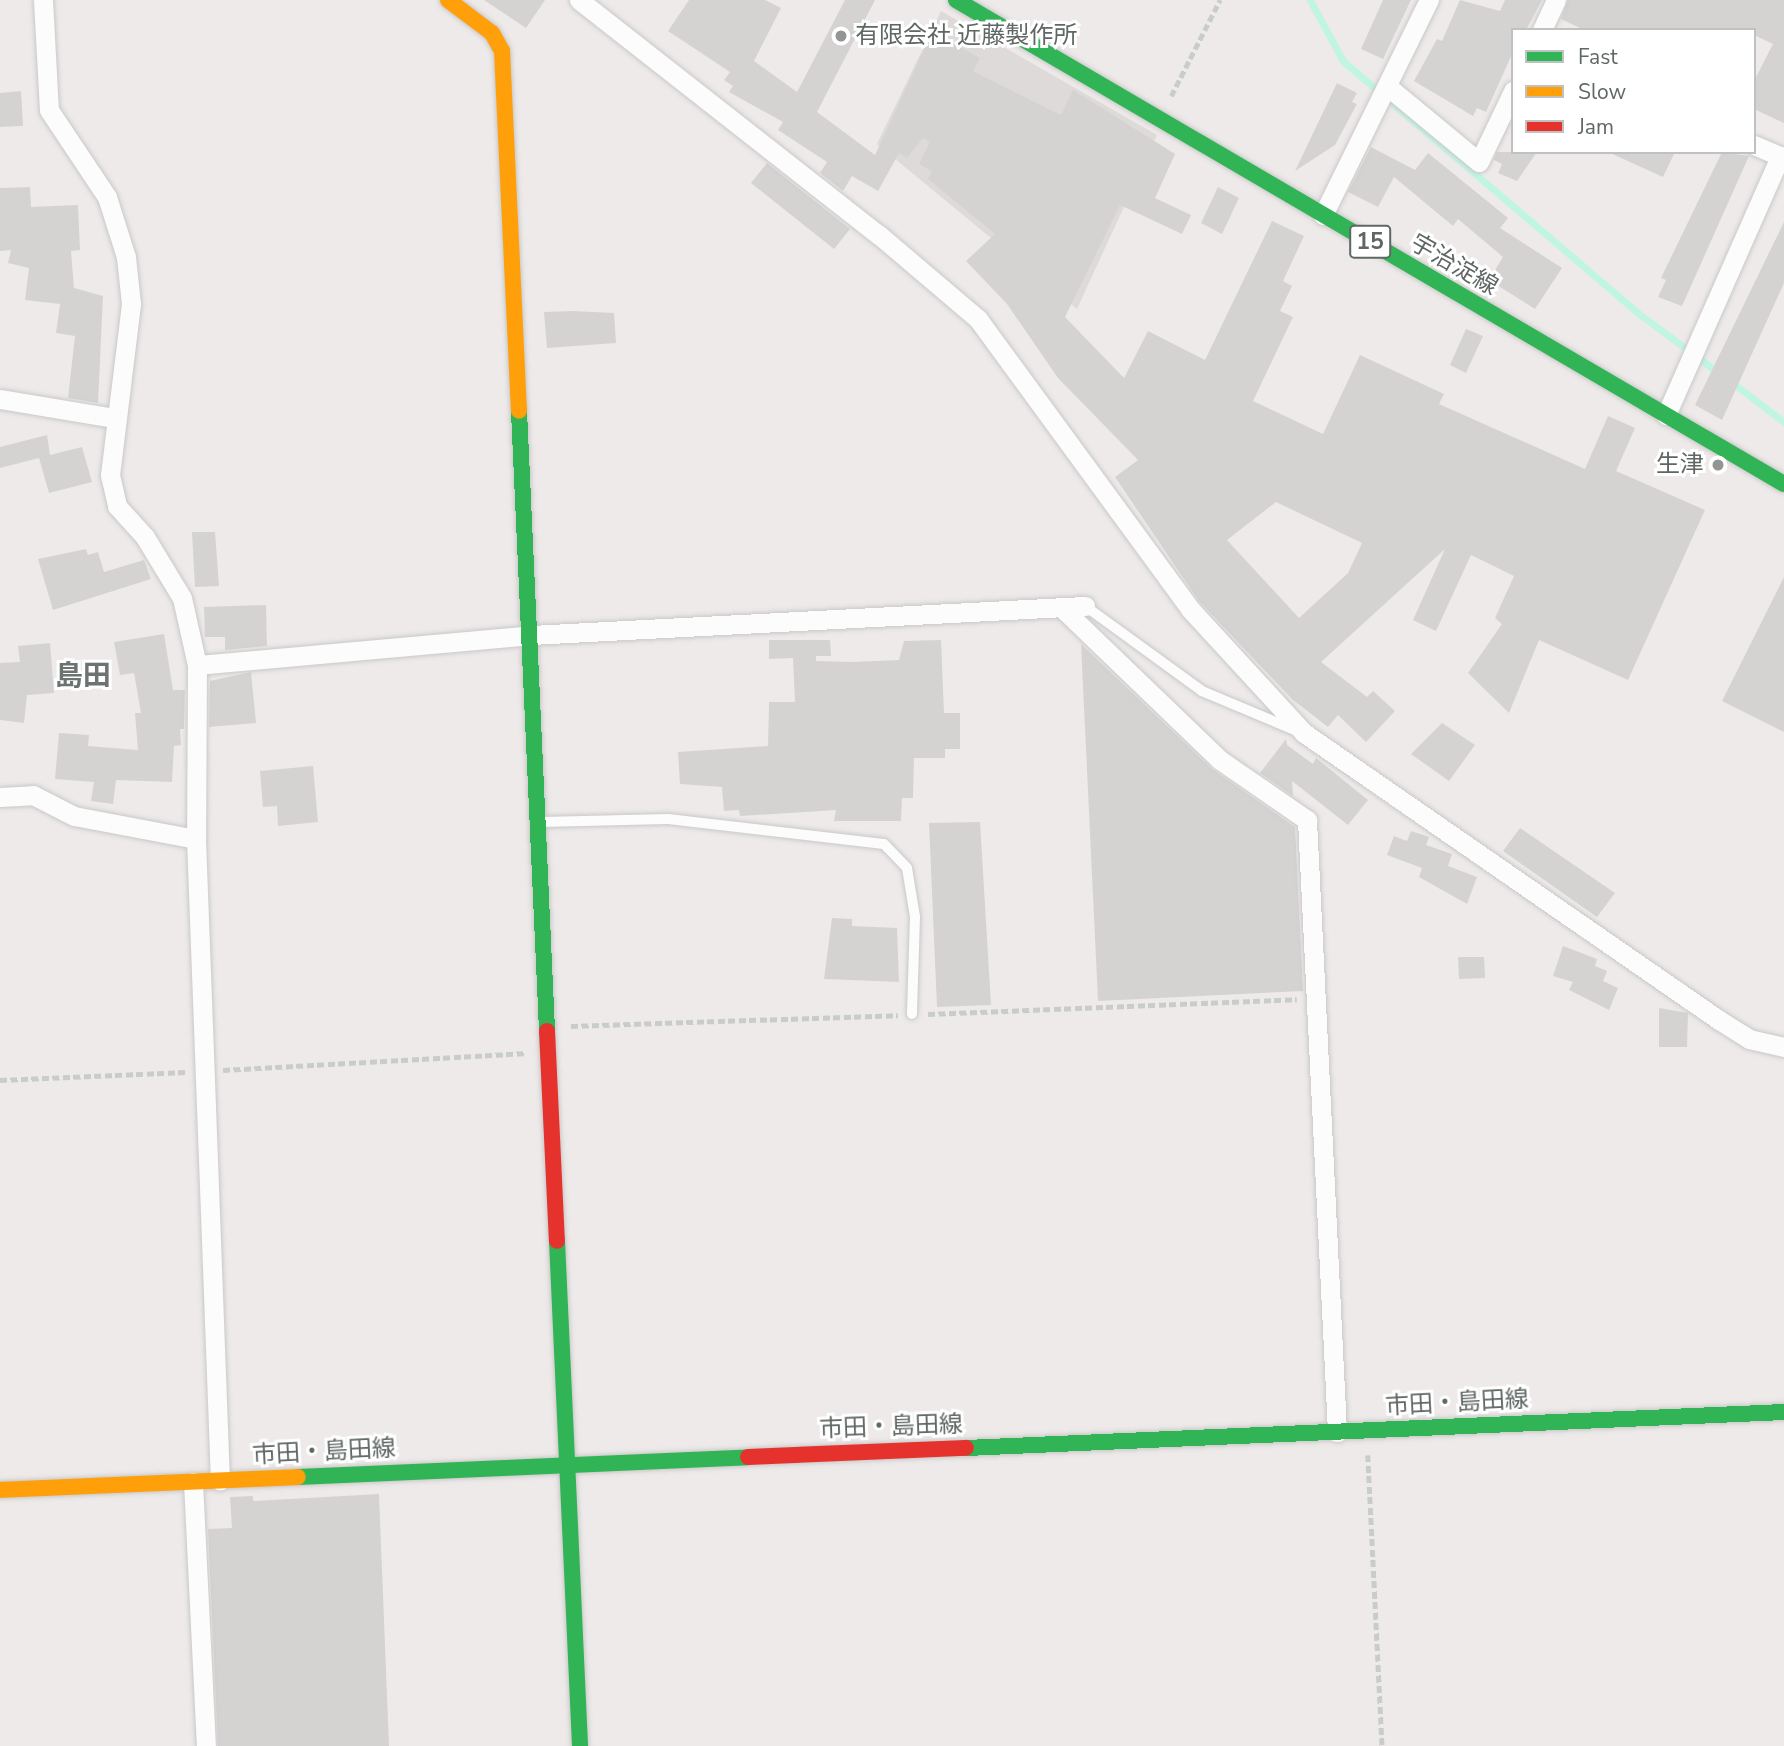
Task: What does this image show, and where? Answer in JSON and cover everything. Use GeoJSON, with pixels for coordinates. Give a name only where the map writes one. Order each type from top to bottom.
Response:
{"type":"FeatureCollection","features":[{"type":"Feature","properties":{"kind":"street"},"geometry":{"type":"LineString","coordinates":[[43,0],[49,110],[107,197],[126,257],[131,304],[114,418],[110,475],[117,506],[145,537],[182,598],[197,665],[196,839],[208,1071],[220,1480]]}},
{"type":"Feature","properties":{"kind":"street"},"geometry":{"type":"LineString","coordinates":[[448,0],[492,33],[502,51],[531,635],[565,1463],[580,1746]]}},
{"type":"Feature","properties":{"kind":"street"},"geometry":{"type":"LineString","coordinates":[[579,0],[879,234],[978,319],[1190,609],[1304,733],[1719,1020],[1749,1039],[1784,1046]]}},
{"type":"Feature","properties":{"kind":"street","name":"宇治淀線"},"geometry":{"type":"LineString","coordinates":[[956,0],[1784,484]]}},
{"type":"Feature","properties":{"kind":"street"},"geometry":{"type":"LineString","coordinates":[[1323,215],[1429,0]]}},
{"type":"Feature","properties":{"kind":"street"},"geometry":{"type":"LineString","coordinates":[[1543,28],[1556,0]]}},
{"type":"Feature","properties":{"kind":"street"},"geometry":{"type":"LineString","coordinates":[[1387,86],[1479,162],[1511,95]]}},
{"type":"Feature","properties":{"kind":"street"},"geometry":{"type":"LineString","coordinates":[[1666,415],[1782,157],[1756,146]]}},
{"type":"Feature","properties":{"kind":"street"},"geometry":{"type":"LineString","coordinates":[[0,399],[114,418]]}},
{"type":"Feature","properties":{"kind":"street"},"geometry":{"type":"LineString","coordinates":[[197,665],[531,635],[1085,606]]}},
{"type":"Feature","properties":{"kind":"street"},"geometry":{"type":"LineString","coordinates":[[1062,608],[1220,760],[1307,820],[1338,1432]]}},
{"type":"Feature","properties":{"kind":"street"},"geometry":{"type":"LineString","coordinates":[[0,797],[33,795],[74,816],[196,839]]}},
{"type":"Feature","properties":{"kind":"street","name":"市田・島田線"},"geometry":{"type":"LineString","coordinates":[[0,1490],[565,1463],[1784,1412]]}},
{"type":"Feature","properties":{"kind":"street"},"geometry":{"type":"LineString","coordinates":[[193,1482],[206,1746]]}},
{"type":"Feature","properties":{"kind":"lane"},"geometry":{"type":"LineString","coordinates":[[1085,606],[1202,691],[1304,733]]}},
{"type":"Feature","properties":{"kind":"lane"},"geometry":{"type":"LineString","coordinates":[[537,822],[668,819],[884,844],[907,868],[909,880],[915,917],[912,1014]]}},
{"type":"Feature","properties":{"kind":"path"},"geometry":{"type":"LineString","coordinates":[[1160,119],[1220,0]]}},
{"type":"Feature","properties":{"kind":"path"},"geometry":{"type":"LineString","coordinates":[[0,1080],[547,1052]]}},
{"type":"Feature","properties":{"kind":"path"},"geometry":{"type":"LineString","coordinates":[[1367,1430],[1382,1746]]}},
{"type":"Feature","properties":{"kind":"shaded area"},"geometry":{"type":"Polygon","coordinates":[[[941,11],[1157,135],[1077,309],[877,144],[941,11]]]}},
{"type":"Feature","properties":{"kind":"building"},"geometry":{"type":"Polygon","coordinates":[[[484,0],[545,0],[526,28],[484,0]]]}},
{"type":"Feature","properties":{"kind":"building"},"geometry":{"type":"Polygon","coordinates":[[[689,0],[765,0],[781,8],[754,61],[797,92],[845,0],[875,0],[817,112],[875,155],[932,32],[980,58],[973,71],[1061,115],[1073,90],[1175,154],[1155,198],[1191,215],[1182,234],[1120,205],[1065,317],[1124,378],[1148,331],[1205,360],[1272,221],[1304,236],[1283,281],[1292,286],[1280,311],[1293,317],[1253,401],[1323,434],[1360,355],[1444,394],[1439,404],[1585,469],[1608,416],[1635,428],[1616,471],[1705,510],[1628,680],[1539,640],[1509,713],[1468,673],[1502,624],[1495,618],[1514,576],[1471,555],[1436,631],[1413,620],[1445,549],[1321,662],[1367,697],[1373,691],[1395,711],[1366,742],[1338,715],[1328,727],[1293,700],[1199,601],[1115,477],[1138,460],[1058,378],[1007,304],[966,261],[995,234],[928,179],[932,171],[919,164],[930,142],[923,138],[907,158],[899,153],[878,191],[852,176],[843,191],[820,173],[827,162],[778,130],[783,122],[729,92],[733,86],[724,80],[730,72],[668,31],[689,0]],[[1276,502],[1227,540],[1299,618],[1348,573],[1362,543],[1276,502]]]}},
{"type":"Feature","properties":{"kind":"building"},"geometry":{"type":"Polygon","coordinates":[[[1383,0],[1411,0],[1383,59],[1361,49],[1383,0]]]}},
{"type":"Feature","properties":{"kind":"building"},"geometry":{"type":"Polygon","coordinates":[[[1460,0],[1500,11],[1505,0],[1542,0],[1527,28],[1511,28],[1511,56],[1486,112],[1477,108],[1473,116],[1414,81],[1437,39],[1442,41],[1460,0]]]}},
{"type":"Feature","properties":{"kind":"building"},"geometry":{"type":"Polygon","coordinates":[[[1568,0],[1784,0],[1784,123],[1756,110],[1756,77],[1773,44],[1756,36],[1756,28],[1580,28],[1561,19],[1568,0]]]}},
{"type":"Feature","properties":{"kind":"building"},"geometry":{"type":"Polygon","coordinates":[[[1337,83],[1357,93],[1352,102],[1357,104],[1335,145],[1295,171],[1337,83]]]}},
{"type":"Feature","properties":{"kind":"building"},"geometry":{"type":"Polygon","coordinates":[[[21,91],[23,126],[0,127],[0,93],[21,91]]]}},
{"type":"Feature","properties":{"kind":"building"},"geometry":{"type":"Polygon","coordinates":[[[1371,147],[1415,170],[1428,153],[1508,218],[1500,228],[1562,268],[1535,309],[1489,280],[1503,257],[1458,219],[1453,226],[1394,177],[1378,207],[1348,192],[1371,147]]]}},
{"type":"Feature","properties":{"kind":"building"},"geometry":{"type":"Polygon","coordinates":[[[1497,152],[1536,154],[1517,181],[1498,173],[1502,164],[1494,160],[1497,152]]]}},
{"type":"Feature","properties":{"kind":"building"},"geometry":{"type":"Polygon","coordinates":[[[1612,154],[1674,154],[1663,177],[1612,154]]]}},
{"type":"Feature","properties":{"kind":"building"},"geometry":{"type":"Polygon","coordinates":[[[1721,154],[1749,156],[1682,306],[1658,297],[1666,280],[1661,278],[1721,154]]]}},
{"type":"Feature","properties":{"kind":"building"},"geometry":{"type":"Polygon","coordinates":[[[767,163],[850,229],[834,249],[751,183],[767,163]]]}},
{"type":"Feature","properties":{"kind":"building"},"geometry":{"type":"Polygon","coordinates":[[[30,187],[31,207],[78,205],[80,250],[71,251],[74,288],[103,296],[98,403],[68,398],[75,336],[56,333],[60,304],[25,300],[29,268],[8,263],[11,250],[0,251],[0,188],[30,187]]]}},
{"type":"Feature","properties":{"kind":"building"},"geometry":{"type":"Polygon","coordinates":[[[1218,187],[1239,198],[1222,234],[1201,223],[1218,187]]]}},
{"type":"Feature","properties":{"kind":"building"},"geometry":{"type":"Polygon","coordinates":[[[1784,222],[1784,283],[1722,420],[1695,405],[1784,222]]]}},
{"type":"Feature","properties":{"kind":"building"},"geometry":{"type":"Polygon","coordinates":[[[544,312],[614,313],[616,343],[547,348],[544,312]]]}},
{"type":"Feature","properties":{"kind":"building"},"geometry":{"type":"Polygon","coordinates":[[[1466,329],[1483,336],[1466,373],[1450,365],[1466,329]]]}},
{"type":"Feature","properties":{"kind":"building"},"geometry":{"type":"Polygon","coordinates":[[[47,435],[50,455],[82,447],[92,482],[49,493],[39,458],[0,468],[0,447],[47,435]]]}},
{"type":"Feature","properties":{"kind":"building"},"geometry":{"type":"Polygon","coordinates":[[[192,532],[215,532],[219,586],[195,587],[192,532]]]}},
{"type":"Feature","properties":{"kind":"building"},"geometry":{"type":"Polygon","coordinates":[[[86,549],[88,555],[98,552],[104,572],[144,560],[151,579],[53,610],[38,559],[86,549]]]}},
{"type":"Feature","properties":{"kind":"building"},"geometry":{"type":"Polygon","coordinates":[[[1784,577],[1784,732],[1722,701],[1784,577]]]}},
{"type":"Feature","properties":{"kind":"building"},"geometry":{"type":"Polygon","coordinates":[[[266,605],[267,646],[225,650],[225,637],[205,637],[204,607],[266,605]]]}},
{"type":"Feature","properties":{"kind":"building"},"geometry":{"type":"Polygon","coordinates":[[[164,634],[173,690],[185,690],[184,729],[180,729],[181,745],[174,746],[172,782],[116,780],[113,804],[91,801],[94,782],[55,779],[59,733],[89,735],[88,746],[138,750],[135,713],[141,713],[134,673],[120,675],[114,642],[164,634]]]}},
{"type":"Feature","properties":{"kind":"building"},"geometry":{"type":"Polygon","coordinates":[[[769,640],[830,640],[831,656],[816,656],[816,661],[852,662],[899,660],[904,641],[941,640],[944,713],[960,713],[960,749],[945,749],[945,758],[914,758],[913,798],[902,798],[901,821],[834,821],[836,810],[740,816],[739,810],[724,811],[722,787],[680,784],[678,752],[768,746],[769,702],[795,702],[793,658],[769,659],[769,640]]]}},
{"type":"Feature","properties":{"kind":"building"},"geometry":{"type":"Polygon","coordinates":[[[50,643],[54,693],[27,695],[24,723],[0,720],[0,663],[20,662],[18,646],[50,643]]]}},
{"type":"Feature","properties":{"kind":"building"},"geometry":{"type":"Polygon","coordinates":[[[1081,644],[1212,769],[1295,827],[1303,991],[1098,1001],[1081,644]]]}},
{"type":"Feature","properties":{"kind":"building"},"geometry":{"type":"Polygon","coordinates":[[[251,672],[256,723],[209,727],[210,681],[251,672]]]}},
{"type":"Feature","properties":{"kind":"building"},"geometry":{"type":"Polygon","coordinates":[[[1442,723],[1475,745],[1449,781],[1411,754],[1442,723]]]}},
{"type":"Feature","properties":{"kind":"building"},"geometry":{"type":"Polygon","coordinates":[[[1286,739],[1287,745],[1313,764],[1316,758],[1368,800],[1348,825],[1292,781],[1293,796],[1260,773],[1286,739]]]}},
{"type":"Feature","properties":{"kind":"building"},"geometry":{"type":"Polygon","coordinates":[[[313,766],[318,822],[278,826],[277,806],[263,807],[260,771],[313,766]]]}},
{"type":"Feature","properties":{"kind":"building"},"geometry":{"type":"Polygon","coordinates":[[[980,822],[991,1005],[937,1007],[929,823],[980,822]]]}},
{"type":"Feature","properties":{"kind":"building"},"geometry":{"type":"Polygon","coordinates":[[[1520,828],[1615,893],[1597,917],[1503,851],[1520,828]]]}},
{"type":"Feature","properties":{"kind":"building"},"geometry":{"type":"Polygon","coordinates":[[[1411,831],[1429,837],[1426,845],[1452,854],[1448,866],[1477,877],[1467,904],[1419,877],[1422,868],[1387,855],[1394,836],[1407,841],[1411,831]]]}},
{"type":"Feature","properties":{"kind":"building"},"geometry":{"type":"Polygon","coordinates":[[[832,918],[852,919],[852,926],[897,928],[899,982],[824,979],[832,918]]]}},
{"type":"Feature","properties":{"kind":"building"},"geometry":{"type":"Polygon","coordinates":[[[1563,946],[1597,959],[1595,966],[1607,971],[1603,981],[1618,988],[1609,1010],[1569,990],[1573,982],[1553,976],[1563,946]]]}},
{"type":"Feature","properties":{"kind":"building"},"geometry":{"type":"Polygon","coordinates":[[[1458,957],[1484,957],[1485,978],[1459,979],[1458,957]]]}},
{"type":"Feature","properties":{"kind":"building"},"geometry":{"type":"Polygon","coordinates":[[[1659,1008],[1688,1013],[1687,1047],[1659,1047],[1659,1008]]]}},
{"type":"Feature","properties":{"kind":"building"},"geometry":{"type":"Polygon","coordinates":[[[379,1494],[389,1746],[218,1746],[208,1529],[232,1528],[230,1497],[253,1496],[253,1501],[379,1494]]]}},
{"type":"Feature","properties":{"kind":"waterway"},"geometry":{"type":"LineString","coordinates":[[1310,0],[1343,61],[1642,316],[1720,374]]}},
{"type":"Feature","properties":{"kind":"waterway"},"geometry":{"type":"LineString","coordinates":[[1730,381],[1784,422]]}},
{"type":"Feature","properties":{"kind":"traffic: fast"},"geometry":{"type":"LineString","coordinates":[[956,0],[1784,484]]}},
{"type":"Feature","properties":{"kind":"traffic: fast"},"geometry":{"type":"LineString","coordinates":[[519,411],[547,1031]]}},
{"type":"Feature","properties":{"kind":"traffic: fast"},"geometry":{"type":"LineString","coordinates":[[557,1241],[580,1746]]}},
{"type":"Feature","properties":{"kind":"traffic: fast"},"geometry":{"type":"LineString","coordinates":[[966,1448],[1784,1412]]}},
{"type":"Feature","properties":{"kind":"traffic: fast"},"geometry":{"type":"LineString","coordinates":[[298,1477],[748,1457]]}},
{"type":"Feature","properties":{"kind":"traffic: slow"},"geometry":{"type":"LineString","coordinates":[[448,0],[492,33],[502,51],[519,411]]}},
{"type":"Feature","properties":{"kind":"traffic: slow"},"geometry":{"type":"LineString","coordinates":[[0,1490],[298,1477]]}},
{"type":"Feature","properties":{"kind":"traffic: jam"},"geometry":{"type":"LineString","coordinates":[[547,1031],[557,1241]]}},
{"type":"Feature","properties":{"kind":"traffic: jam"},"geometry":{"type":"LineString","coordinates":[[748,1457],[966,1448]]}},
{"type":"Feature","properties":{"kind":"place","name":"有限会社 近藤製作所"},"geometry":{"type":"Point","coordinates":[841,36]}},
{"type":"Feature","properties":{"kind":"place","name":"生津"},"geometry":{"type":"Point","coordinates":[1718,465]}},
{"type":"Feature","properties":{"kind":"district","name":"島田"},"geometry":{"type":"Point","coordinates":[83,676]}}]}
